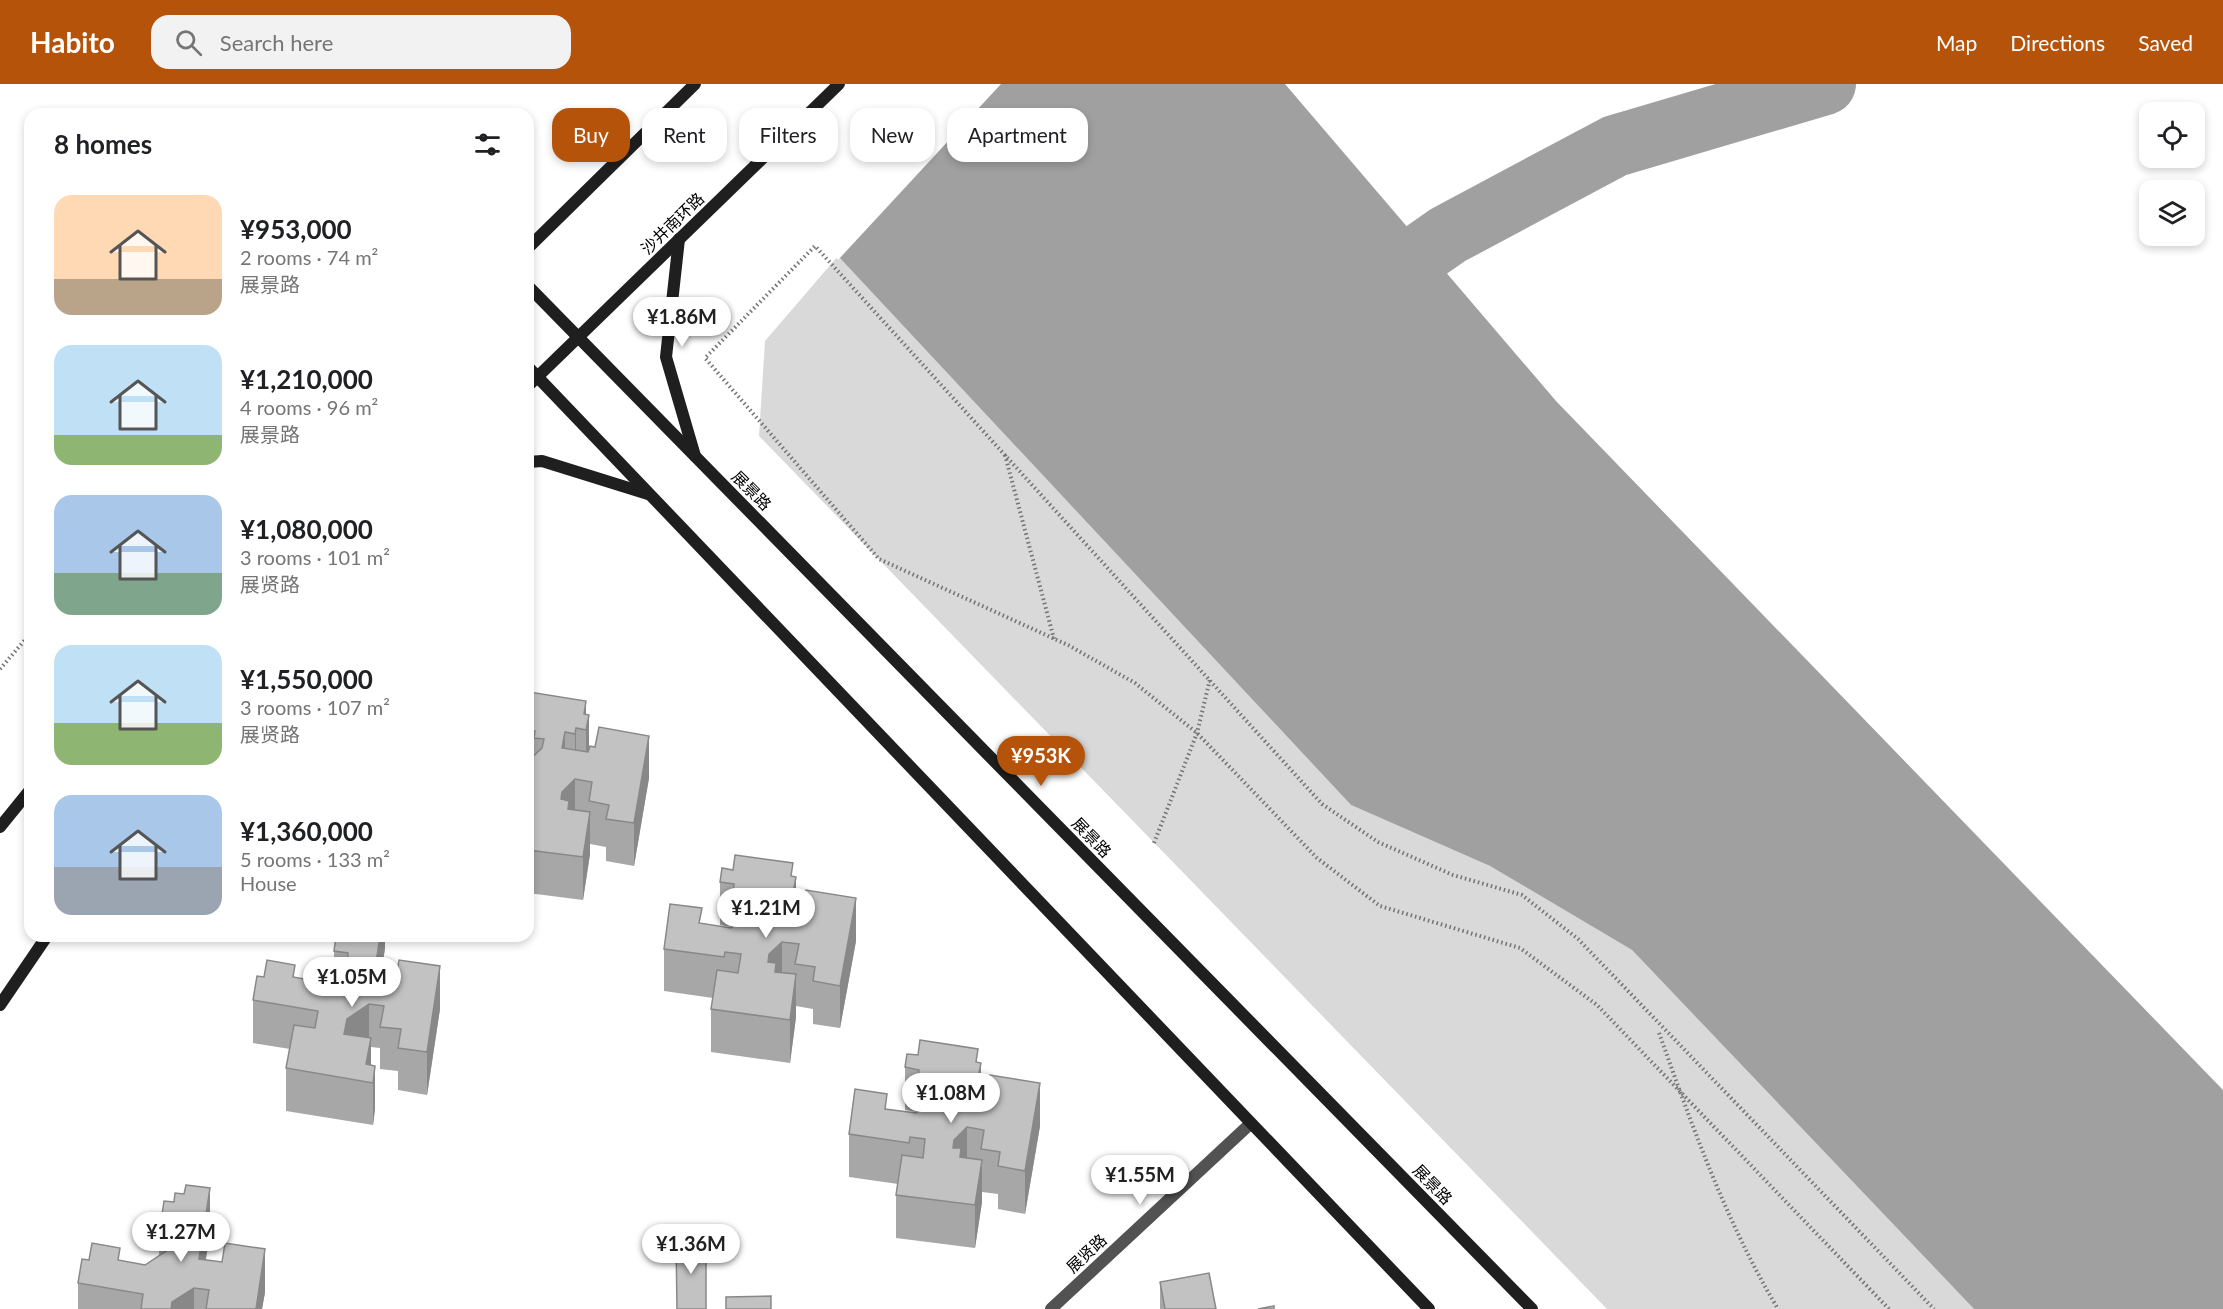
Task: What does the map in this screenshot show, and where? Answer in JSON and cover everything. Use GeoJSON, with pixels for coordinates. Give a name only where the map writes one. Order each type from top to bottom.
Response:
{"type":"FeatureCollection","features":[{"type":"Feature","properties":{"kind":"main road"},"geometry":{"type":"LineString","coordinates":[[534,242],[695,84]]}},
{"type":"Feature","properties":{"kind":"main road","name":"沙井南环路"},"geometry":{"type":"LineString","coordinates":[[534,379],[839,84]]}},
{"type":"Feature","properties":{"kind":"main road"},"geometry":{"type":"LineString","coordinates":[[679,239],[666,357],[695,457]]}},
{"type":"Feature","properties":{"kind":"main road","name":"展景路"},"geometry":{"type":"LineString","coordinates":[[534,292],[1532,1309]]}},
{"type":"Feature","properties":{"kind":"main road"},"geometry":{"type":"LineString","coordinates":[[534,373],[648,495],[1429,1309]]}},
{"type":"Feature","properties":{"kind":"main road"},"geometry":{"type":"LineString","coordinates":[[534,462],[542,461],[648,495]]}},
{"type":"Feature","properties":{"kind":"main road"},"geometry":{"type":"LineString","coordinates":[[0,827],[24,797]]}},
{"type":"Feature","properties":{"kind":"main road"},"geometry":{"type":"LineString","coordinates":[[0,1005],[42,942]]}},
{"type":"Feature","properties":{"kind":"street","name":"展贤路"},"geometry":{"type":"LineString","coordinates":[[1051,1309],[1250,1124]]}},
{"type":"Feature","properties":{"kind":"path"},"geometry":{"type":"LineString","coordinates":[[1889,1309],[1598,1005],[1520,948],[1380,906],[1317,858],[1197,733],[1135,683],[1054,639],[879,559],[705,358],[815,246],[1322,804],[1378,842],[1454,875],[1522,895],[1578,939],[1934,1309]]}},
{"type":"Feature","properties":{"kind":"path"},"geometry":{"type":"LineString","coordinates":[[1005,454],[1054,639]]}},
{"type":"Feature","properties":{"kind":"path"},"geometry":{"type":"LineString","coordinates":[[0,669],[24,641]]}},
{"type":"Feature","properties":{"kind":"path"},"geometry":{"type":"LineString","coordinates":[[1154,843],[1197,733],[1210,679]]}},
{"type":"Feature","properties":{"kind":"path"},"geometry":{"type":"LineString","coordinates":[[1659,1033],[1708,1171],[1750,1263],[1778,1309]]}},
{"type":"Feature","properties":{"kind":"shaded area"},"geometry":{"type":"Polygon","coordinates":[[[695,84],[1285,84],[1556,401],[2223,1090],[2223,1309],[1974,1309],[1632,950],[1490,866],[1351,805],[838,256],[760,162],[838,162],[838,108],[739,108],[739,137],[727,122],[727,108],[715,108],[695,84]]]}},
{"type":"Feature","properties":{"kind":"shaded area"},"geometry":{"type":"Polygon","coordinates":[[[838,256],[1351,805],[1490,866],[1632,950],[1974,1309],[1607,1309],[759,436],[765,341],[838,256]]]}},
{"type":"Feature","properties":{"kind":"pier"},"geometry":{"type":"Polygon","coordinates":[[[692,84],[1001,84],[979,108],[947,108],[947,142],[935,155],[935,108],[850,108],[850,162],[929,162],[838,260],[757,162],[838,162],[838,108],[739,108],[739,141],[727,126],[727,108],[712,108],[692,84]]]}},
{"type":"Feature","properties":{"kind":"building"},"geometry":{"type":"Polygon","coordinates":[[[534,693],[586,701],[584,714],[589,715],[586,730],[576,728],[575,734],[565,732],[562,748],[588,752],[590,746],[595,747],[599,727],[649,736],[634,823],[606,819],[609,805],[589,801],[592,782],[575,779],[562,792],[561,799],[569,801],[568,809],[590,812],[583,857],[534,851],[534,755],[542,748],[544,739],[534,738],[534,693]]]}},
{"type":"Feature","properties":{"kind":"building"},"geometry":{"type":"Polygon","coordinates":[[[735,855],[793,863],[791,876],[796,877],[793,893],[783,891],[782,896],[772,895],[769,911],[795,915],[796,908],[802,909],[806,890],[856,898],[840,986],[813,981],[815,967],[795,964],[799,944],[782,942],[769,954],[768,962],[776,963],[775,972],[796,974],[790,1020],[711,1009],[717,970],[738,973],[741,954],[725,952],[724,957],[664,949],[670,904],[702,908],[699,923],[731,928],[749,911],[751,902],[740,901],[741,893],[733,892],[734,884],[720,882],[722,868],[733,870],[735,855]]]}},
{"type":"Feature","properties":{"kind":"building"},"geometry":{"type":"Polygon","coordinates":[[[335,942],[379,942],[374,976],[396,979],[399,960],[440,966],[427,1052],[398,1048],[401,1029],[380,1027],[384,1006],[369,1004],[347,1019],[344,1034],[371,1038],[366,1064],[375,1066],[373,1083],[286,1068],[294,1025],[315,1028],[318,1011],[253,1000],[257,976],[264,977],[267,960],[295,965],[293,977],[320,982],[347,964],[348,953],[334,951],[335,942]]]}},
{"type":"Feature","properties":{"kind":"building"},"geometry":{"type":"Polygon","coordinates":[[[920,1040],[978,1049],[976,1062],[981,1063],[978,1078],[968,1076],[967,1082],[957,1080],[954,1096],[980,1100],[981,1093],[987,1094],[990,1075],[1040,1083],[1025,1171],[998,1166],[1000,1152],[981,1149],[984,1130],[967,1127],[954,1140],[953,1148],[961,1148],[960,1157],[982,1160],[975,1205],[896,1195],[902,1155],[923,1158],[925,1139],[910,1137],[909,1143],[849,1134],[855,1089],[887,1094],[885,1109],[916,1113],[934,1096],[936,1087],[925,1086],[927,1078],[918,1077],[919,1070],[905,1067],[907,1054],[918,1055],[920,1040]]]}},
{"type":"Feature","properties":{"kind":"building"},"geometry":{"type":"Polygon","coordinates":[[[186,1185],[210,1188],[199,1259],[222,1262],[225,1243],[265,1249],[256,1309],[206,1309],[209,1290],[194,1288],[172,1302],[171,1309],[141,1309],[143,1294],[78,1283],[82,1259],[89,1260],[92,1243],[120,1248],[118,1260],[145,1265],[172,1247],[173,1236],[159,1234],[164,1201],[174,1202],[175,1193],[184,1194],[186,1185]]]}},
{"type":"Feature","properties":{"kind":"building"},"geometry":{"type":"Polygon","coordinates":[[[706,1240],[706,1309],[677,1309],[676,1241],[706,1240]]]}},
{"type":"Feature","properties":{"kind":"building"},"geometry":{"type":"Polygon","coordinates":[[[1209,1273],[1216,1309],[1165,1309],[1160,1282],[1209,1273]]]}},
{"type":"Feature","properties":{"kind":"building"},"geometry":{"type":"Polygon","coordinates":[[[771,1296],[771,1309],[726,1309],[726,1297],[771,1296]]]}},
{"type":"Feature","properties":{"kind":"building"},"geometry":{"type":"Polygon","coordinates":[[[1274,1306],[1274,1309],[1258,1309],[1274,1306]]]}},
{"type":"Feature","properties":{"kind":"waterway"},"geometry":{"type":"LineString","coordinates":[[1358,298],[1448,235],[1615,146],[1825,84]]}}]}
